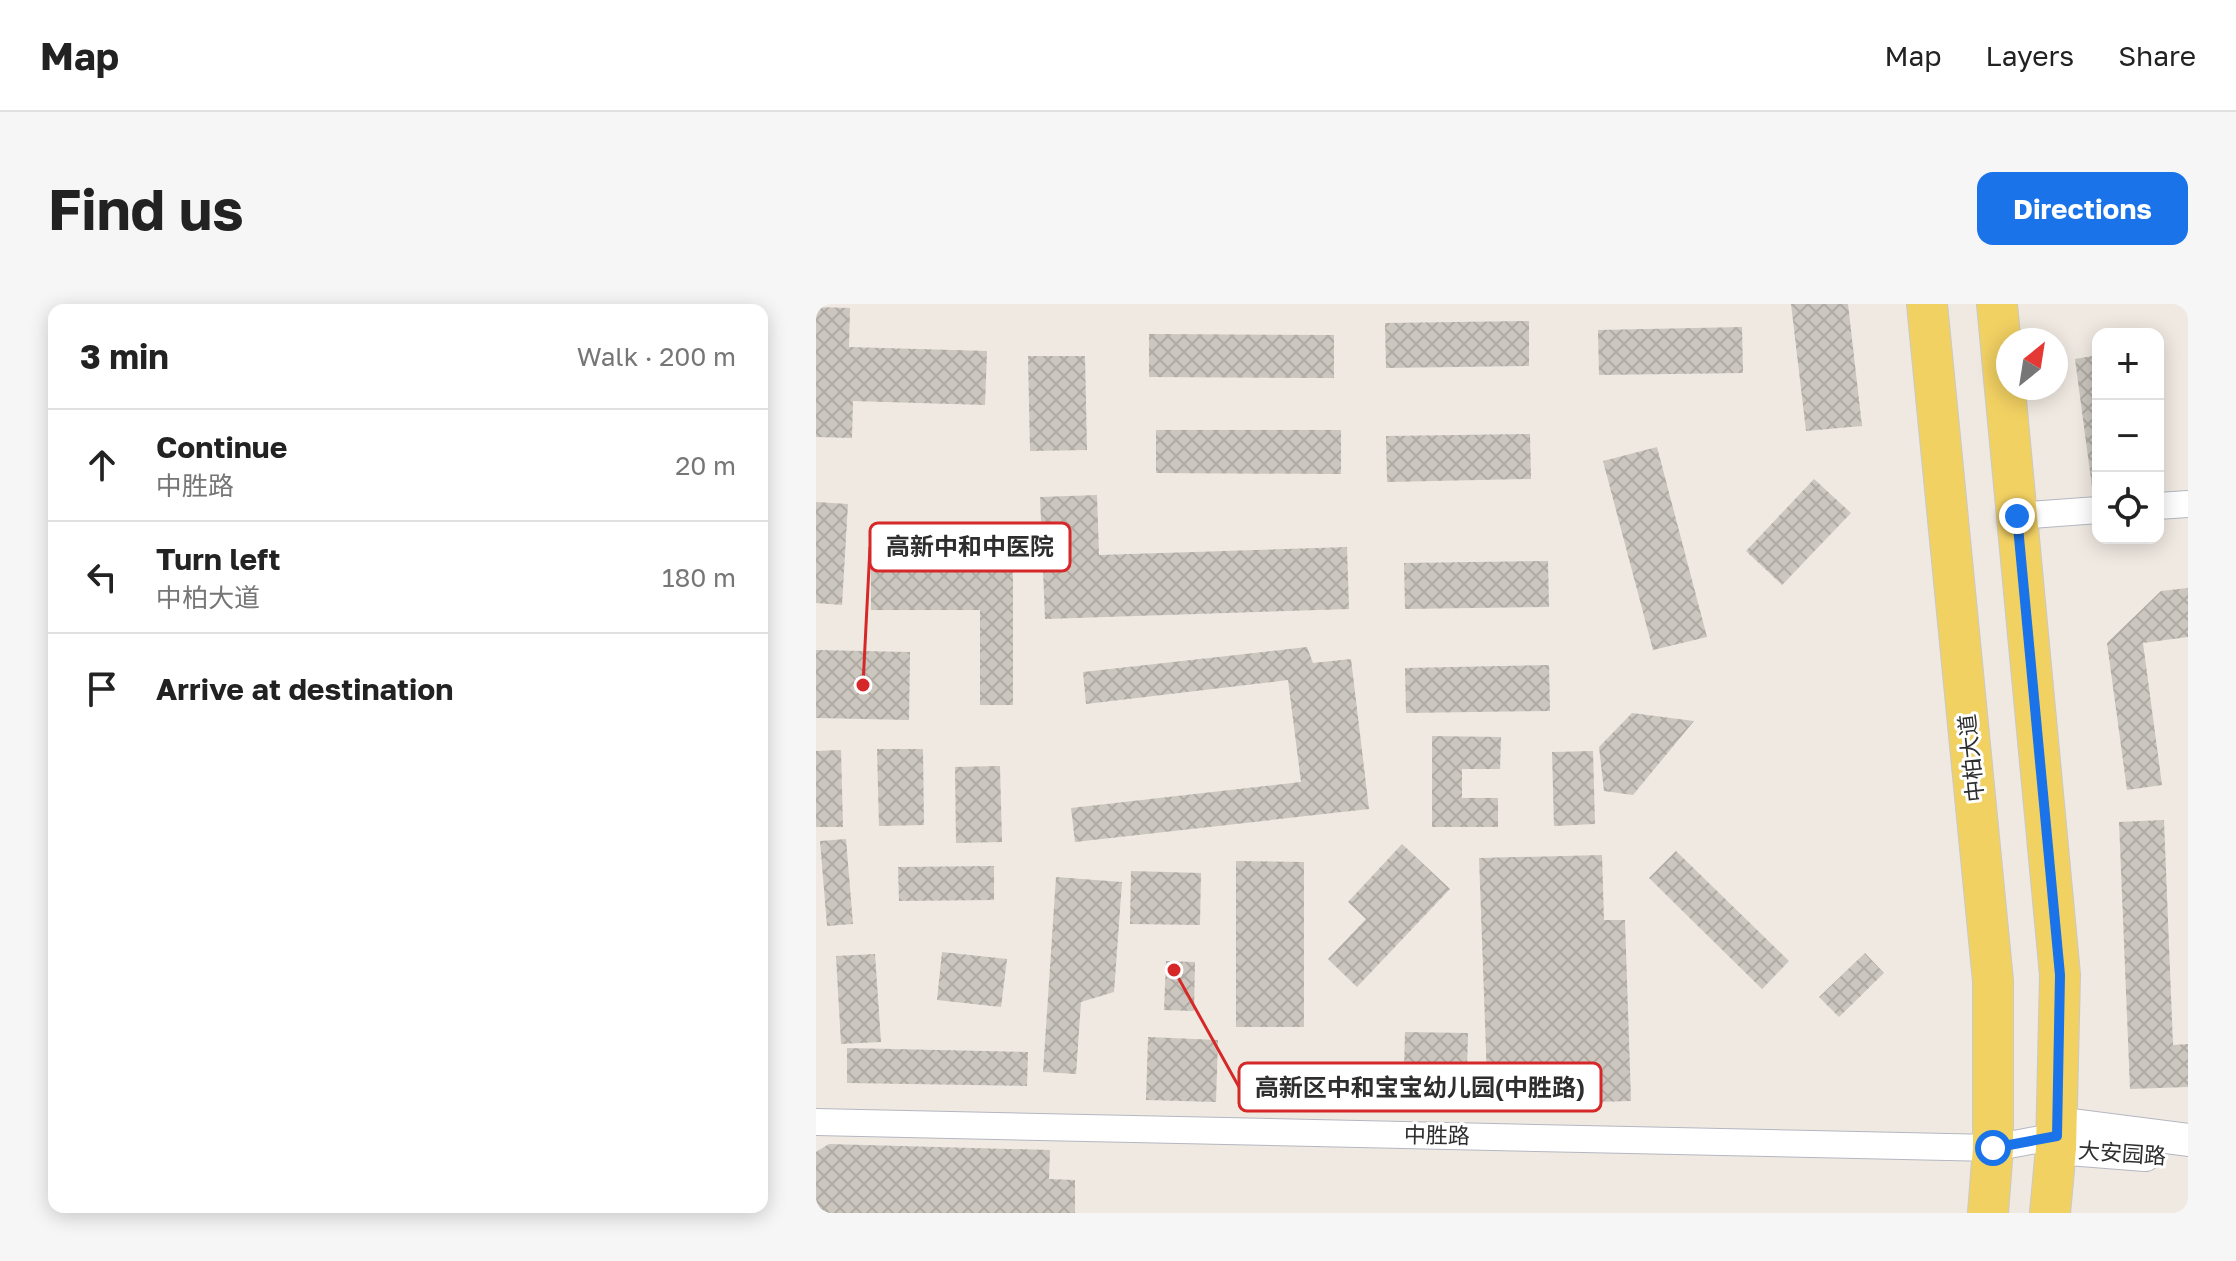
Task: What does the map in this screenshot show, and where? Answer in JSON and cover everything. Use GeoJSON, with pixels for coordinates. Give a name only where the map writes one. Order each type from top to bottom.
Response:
{"type":"FeatureCollection","features":[{"type":"Feature","properties":{"kind":"main road","name":"中柏大道"},"geometry":{"type":"LineString","coordinates":[[1927,304],[1993,981],[1993,1148],[1988,1213]]}},
{"type":"Feature","properties":{"kind":"main road"},"geometry":{"type":"LineString","coordinates":[[1997,304],[2060,975],[2056,1136],[2050,1213]]}},
{"type":"Feature","properties":{"kind":"street"},"geometry":{"type":"LineString","coordinates":[[2164,506],[2188,504]]}},
{"type":"Feature","properties":{"kind":"street"},"geometry":{"type":"LineString","coordinates":[[2017,516],[2092,510]]}},
{"type":"Feature","properties":{"kind":"street","name":"中胜路"},"geometry":{"type":"LineString","coordinates":[[816,1122],[1993,1148],[2056,1136]]}},
{"type":"Feature","properties":{"kind":"street"},"geometry":{"type":"LineString","coordinates":[[2056,1136],[2188,1140]]}},
{"type":"Feature","properties":{"kind":"street","name":"大安园路"},"geometry":{"type":"LineString","coordinates":[[2056,1136],[2188,1158]]}},
{"type":"Feature","properties":{"kind":"building"},"geometry":{"type":"Polygon","coordinates":[[[1791,304],[1848,304],[1862,426],[1806,431],[1791,304]]]}},
{"type":"Feature","properties":{"kind":"building"},"geometry":{"type":"Polygon","coordinates":[[[816,307],[850,308],[849,347],[987,351],[985,405],[853,401],[852,438],[816,437],[816,307]]]}},
{"type":"Feature","properties":{"kind":"building"},"geometry":{"type":"Polygon","coordinates":[[[1529,321],[1529,366],[1386,368],[1385,323],[1529,321]]]}},
{"type":"Feature","properties":{"kind":"building"},"geometry":{"type":"Polygon","coordinates":[[[1742,327],[1743,373],[1599,375],[1598,330],[1742,327]]]}},
{"type":"Feature","properties":{"kind":"building"},"geometry":{"type":"Polygon","coordinates":[[[1149,334],[1334,335],[1334,378],[1149,377],[1149,334]]]}},
{"type":"Feature","properties":{"kind":"building"},"geometry":{"type":"Polygon","coordinates":[[[1028,356],[1085,356],[1087,450],[1030,451],[1028,356]]]}},
{"type":"Feature","properties":{"kind":"building"},"geometry":{"type":"Polygon","coordinates":[[[2092,356],[2092,487],[2075,359],[2092,356]]]}},
{"type":"Feature","properties":{"kind":"building"},"geometry":{"type":"Polygon","coordinates":[[[1156,430],[1341,430],[1341,474],[1156,473],[1156,430]]]}},
{"type":"Feature","properties":{"kind":"building"},"geometry":{"type":"Polygon","coordinates":[[[1530,434],[1531,479],[1387,482],[1386,436],[1530,434]]]}},
{"type":"Feature","properties":{"kind":"building"},"geometry":{"type":"Polygon","coordinates":[[[1657,447],[1707,637],[1653,650],[1603,461],[1657,447]]]}},
{"type":"Feature","properties":{"kind":"building"},"geometry":{"type":"Polygon","coordinates":[[[1814,479],[1851,513],[1782,585],[1746,551],[1814,479]]]}},
{"type":"Feature","properties":{"kind":"building"},"geometry":{"type":"Polygon","coordinates":[[[1097,495],[1099,555],[1347,547],[1349,609],[1045,619],[1040,497],[1097,495]]]}},
{"type":"Feature","properties":{"kind":"building"},"geometry":{"type":"Polygon","coordinates":[[[816,502],[848,504],[842,605],[816,603],[816,502]]]}},
{"type":"Feature","properties":{"kind":"building"},"geometry":{"type":"Polygon","coordinates":[[[1548,561],[1549,607],[1405,609],[1404,563],[1548,561]]]}},
{"type":"Feature","properties":{"kind":"building"},"geometry":{"type":"Polygon","coordinates":[[[871,569],[1013,570],[1013,705],[980,705],[980,610],[871,610],[871,569]]]}},
{"type":"Feature","properties":{"kind":"building"},"geometry":{"type":"Polygon","coordinates":[[[2188,588],[2188,637],[2143,643],[2162,785],[2127,790],[2107,643],[2161,591],[2188,588]]]}},
{"type":"Feature","properties":{"kind":"building"},"geometry":{"type":"Polygon","coordinates":[[[1307,647],[1313,663],[1351,659],[1369,809],[1075,842],[1071,808],[1301,782],[1288,680],[1086,704],[1083,672],[1307,647]]]}},
{"type":"Feature","properties":{"kind":"building"},"geometry":{"type":"Polygon","coordinates":[[[816,650],[910,652],[909,720],[816,718],[816,650]]]}},
{"type":"Feature","properties":{"kind":"building"},"geometry":{"type":"Polygon","coordinates":[[[1549,665],[1550,711],[1406,713],[1405,668],[1549,665]]]}},
{"type":"Feature","properties":{"kind":"building"},"geometry":{"type":"Polygon","coordinates":[[[1632,713],[1694,721],[1633,795],[1604,791],[1599,747],[1632,713]]]}},
{"type":"Feature","properties":{"kind":"building"},"geometry":{"type":"Polygon","coordinates":[[[1432,736],[1501,737],[1500,769],[1462,769],[1462,798],[1498,798],[1498,827],[1432,827],[1432,736]]]}},
{"type":"Feature","properties":{"kind":"building"},"geometry":{"type":"Polygon","coordinates":[[[877,749],[923,749],[924,825],[879,826],[877,749]]]}},
{"type":"Feature","properties":{"kind":"building"},"geometry":{"type":"Polygon","coordinates":[[[841,750],[843,827],[816,827],[816,751],[841,750]]]}},
{"type":"Feature","properties":{"kind":"building"},"geometry":{"type":"Polygon","coordinates":[[[1593,751],[1595,824],[1554,826],[1552,752],[1593,751]]]}},
{"type":"Feature","properties":{"kind":"building"},"geometry":{"type":"Polygon","coordinates":[[[1000,766],[1002,842],[956,843],[955,767],[1000,766]]]}},
{"type":"Feature","properties":{"kind":"building"},"geometry":{"type":"Polygon","coordinates":[[[2164,820],[2173,1045],[2188,1044],[2188,1087],[2130,1089],[2119,822],[2164,820]]]}},
{"type":"Feature","properties":{"kind":"building"},"geometry":{"type":"Polygon","coordinates":[[[846,839],[853,924],[827,926],[820,841],[846,839]]]}},
{"type":"Feature","properties":{"kind":"building"},"geometry":{"type":"Polygon","coordinates":[[[1402,844],[1450,889],[1357,987],[1328,959],[1366,919],[1348,902],[1402,844]]]}},
{"type":"Feature","properties":{"kind":"building"},"geometry":{"type":"Polygon","coordinates":[[[1676,851],[1789,961],[1762,989],[1649,878],[1676,851]]]}},
{"type":"Feature","properties":{"kind":"building"},"geometry":{"type":"Polygon","coordinates":[[[1602,855],[1604,920],[1625,920],[1631,1101],[1488,1105],[1479,858],[1602,855]]]}},
{"type":"Feature","properties":{"kind":"building"},"geometry":{"type":"Polygon","coordinates":[[[1236,861],[1304,862],[1304,1027],[1236,1027],[1236,861]]]}},
{"type":"Feature","properties":{"kind":"building"},"geometry":{"type":"Polygon","coordinates":[[[994,866],[994,900],[899,901],[898,867],[994,866]]]}},
{"type":"Feature","properties":{"kind":"building"},"geometry":{"type":"Polygon","coordinates":[[[1131,871],[1201,873],[1200,925],[1130,924],[1131,871]]]}},
{"type":"Feature","properties":{"kind":"building"},"geometry":{"type":"Polygon","coordinates":[[[1056,877],[1122,882],[1114,992],[1081,1002],[1076,1074],[1043,1072],[1056,877]]]}},
{"type":"Feature","properties":{"kind":"building"},"geometry":{"type":"Polygon","coordinates":[[[942,952],[1007,959],[1001,1007],[937,1000],[942,952]]]}},
{"type":"Feature","properties":{"kind":"building"},"geometry":{"type":"Polygon","coordinates":[[[1865,953],[1884,973],[1839,1017],[1819,997],[1865,953]]]}},
{"type":"Feature","properties":{"kind":"building"},"geometry":{"type":"Polygon","coordinates":[[[875,954],[881,1042],[841,1044],[836,956],[875,954]]]}},
{"type":"Feature","properties":{"kind":"building"},"geometry":{"type":"Polygon","coordinates":[[[1166,961],[1195,962],[1194,1011],[1164,1010],[1166,961]]]}},
{"type":"Feature","properties":{"kind":"building"},"geometry":{"type":"Polygon","coordinates":[[[1405,1032],[1468,1033],[1466,1106],[1262,1101],[1262,1067],[1404,1071],[1405,1032]]]}},
{"type":"Feature","properties":{"kind":"building"},"geometry":{"type":"Polygon","coordinates":[[[1148,1037],[1218,1040],[1216,1102],[1146,1100],[1148,1037]]]}},
{"type":"Feature","properties":{"kind":"building"},"geometry":{"type":"Polygon","coordinates":[[[847,1048],[1028,1052],[1027,1086],[847,1083],[847,1048]]]}},
{"type":"Feature","properties":{"kind":"building"},"geometry":{"type":"Polygon","coordinates":[[[829,1144],[1050,1150],[1049,1179],[1075,1180],[1075,1213],[816,1213],[816,1152],[829,1144]]]}},
{"type":"Feature","properties":{"kind":"place","name":"高新中和中医院"},"geometry":{"type":"Point","coordinates":[863,685]}},
{"type":"Feature","properties":{"kind":"place","name":"高新区中和宝宝幼儿园(中胜路)"},"geometry":{"type":"Point","coordinates":[1174,970]}},
{"type":"Feature","properties":{"kind":"route"},"geometry":{"type":"LineString","coordinates":[[1993,1148],[2057,1136],[2060,975],[2017,516]]}}]}
